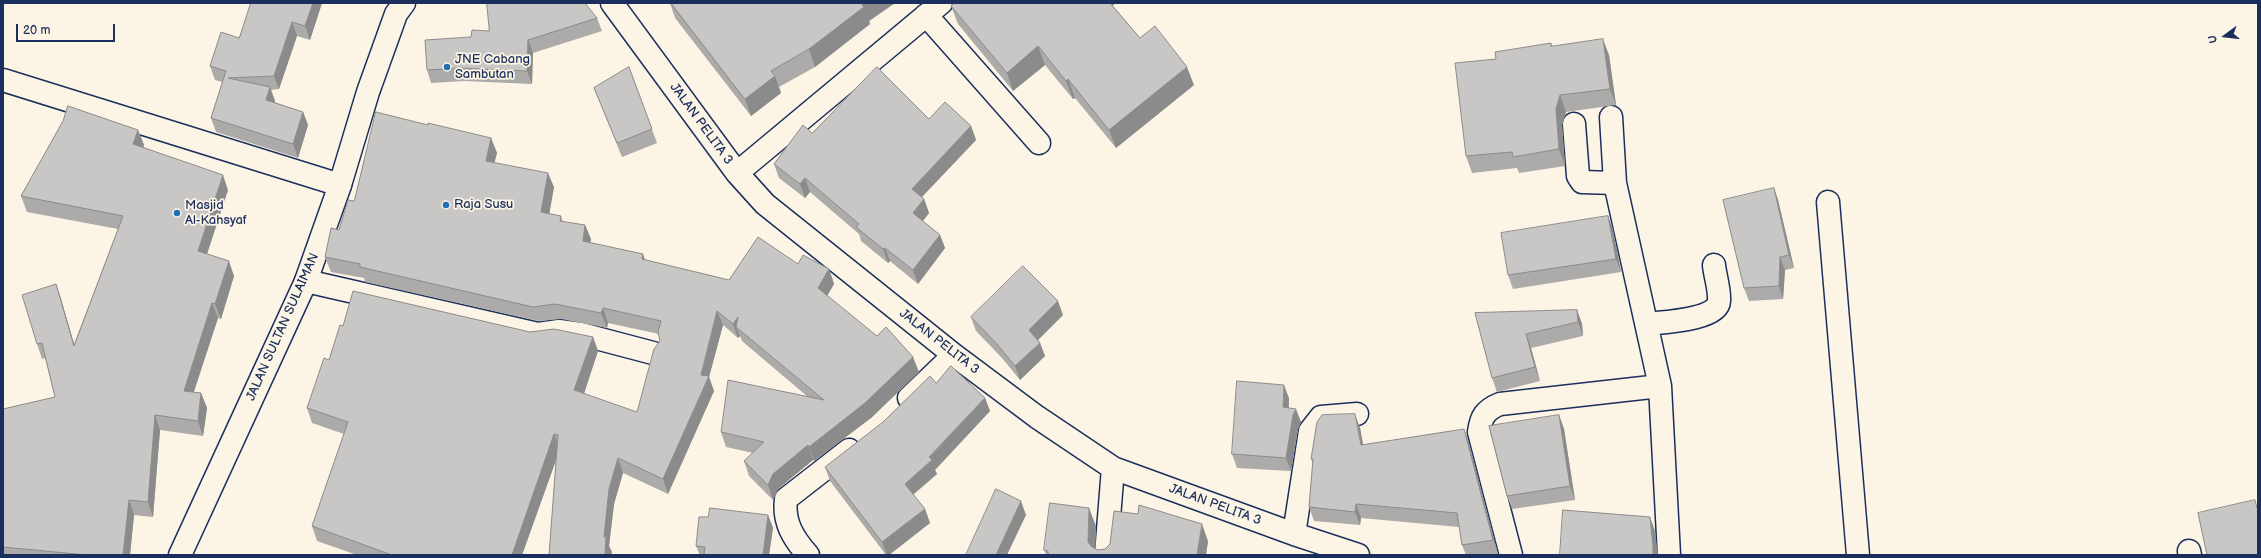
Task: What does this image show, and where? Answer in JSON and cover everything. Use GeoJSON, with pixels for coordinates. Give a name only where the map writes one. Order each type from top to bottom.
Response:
{"type":"FeatureCollection","features":[{"type":"Feature","properties":{"kind":"street","name":"JALAN SULTAN SULAIMAN"},"geometry":{"type":"LineString","coordinates":[[180,555],[306,281],[340,185],[368,92],[396,14],[404,3]]}},
{"type":"Feature","properties":{"kind":"street","name":"JALAN PELITA 3"},"geometry":{"type":"LineString","coordinates":[[612,3],[737,173],[765,204],[798,232],[954,355],[1037,417],[1113,468],[1294,534],[1358,555]]}},
{"type":"Feature","properties":{"kind":"street"},"geometry":{"type":"LineString","coordinates":[[737,173],[933,9],[1039,143]]}},
{"type":"Feature","properties":{"kind":"street"},"geometry":{"type":"LineString","coordinates":[[3,80],[340,185]]}},
{"type":"Feature","properties":{"kind":"street"},"geometry":{"type":"LineString","coordinates":[[1611,117],[1615,182],[1660,386],[1668,555]]}},
{"type":"Feature","properties":{"kind":"street"},"geometry":{"type":"LineString","coordinates":[[1574,124],[1578,176],[1582,182],[1615,182]]}},
{"type":"Feature","properties":{"kind":"street"},"geometry":{"type":"LineString","coordinates":[[1828,202],[1858,555]]}},
{"type":"Feature","properties":{"kind":"street"},"geometry":{"type":"LineString","coordinates":[[1647,324],[1706,316],[1716,310],[1719,302],[1714,265]]}},
{"type":"Feature","properties":{"kind":"street"},"geometry":{"type":"LineString","coordinates":[[306,281],[538,334],[559,331],[581,334],[653,353]]}},
{"type":"Feature","properties":{"kind":"street"},"geometry":{"type":"LineString","coordinates":[[896,410],[954,355]]}},
{"type":"Feature","properties":{"kind":"street"},"geometry":{"type":"LineString","coordinates":[[1511,555],[1479,432],[1481,420],[1488,409],[1500,404],[1660,386]]}},
{"type":"Feature","properties":{"kind":"street"},"geometry":{"type":"LineString","coordinates":[[1294,534],[1310,431],[1321,417],[1357,414]]}},
{"type":"Feature","properties":{"kind":"street"},"geometry":{"type":"LineString","coordinates":[[808,555],[790,529],[784,514],[786,499],[867,437]]}},
{"type":"Feature","properties":{"kind":"street"},"geometry":{"type":"LineString","coordinates":[[1106,555],[1113,468]]}},
{"type":"Feature","properties":{"kind":"building"},"geometry":{"type":"Polygon","coordinates":[[[251,3],[313,3],[305,26],[292,22],[274,76],[228,78],[270,87],[266,100],[303,112],[293,144],[211,118],[226,71],[210,66],[221,32],[239,38],[251,3]]]}},
{"type":"Feature","properties":{"kind":"building"},"geometry":{"type":"Polygon","coordinates":[[[487,3],[585,3],[597,18],[528,40],[527,71],[459,68],[427,70],[425,40],[471,37],[472,30],[489,31],[487,3]]]}},
{"type":"Feature","properties":{"kind":"building"},"geometry":{"type":"Polygon","coordinates":[[[671,3],[864,3],[862,5],[864,7],[809,49],[771,71],[775,76],[745,99],[671,3]]]}},
{"type":"Feature","properties":{"kind":"building"},"geometry":{"type":"Polygon","coordinates":[[[954,3],[1110,3],[1140,38],[1155,26],[1187,67],[1109,130],[1068,79],[1066,81],[1038,46],[1007,73],[951,6],[954,3]]]}},
{"type":"Feature","properties":{"kind":"building"},"geometry":{"type":"Polygon","coordinates":[[[1603,39],[1610,89],[1560,95],[1556,109],[1559,149],[1513,157],[1512,152],[1466,156],[1455,63],[1496,59],[1495,52],[1551,43],[1551,46],[1603,39]]]}},
{"type":"Feature","properties":{"kind":"building"},"geometry":{"type":"Polygon","coordinates":[[[629,67],[652,129],[617,143],[594,88],[629,67]]]}},
{"type":"Feature","properties":{"kind":"building"},"geometry":{"type":"Polygon","coordinates":[[[877,67],[929,119],[945,102],[971,126],[912,189],[924,199],[913,213],[940,235],[913,270],[885,248],[883,249],[856,227],[859,224],[805,178],[800,184],[774,164],[803,125],[812,133],[877,67]]]}},
{"type":"Feature","properties":{"kind":"building"},"geometry":{"type":"Polygon","coordinates":[[[68,106],[138,130],[133,144],[223,175],[198,251],[229,261],[215,304],[212,303],[184,391],[201,393],[198,421],[155,415],[148,502],[129,500],[123,555],[87,555],[3,547],[3,409],[55,397],[42,343],[37,344],[22,295],[56,284],[74,346],[123,216],[21,196],[63,121],[68,106]]]}},
{"type":"Feature","properties":{"kind":"building"},"geometry":{"type":"Polygon","coordinates":[[[376,112],[428,125],[428,123],[491,138],[486,161],[548,173],[541,212],[561,216],[560,221],[585,225],[583,241],[643,254],[642,259],[729,280],[758,237],[798,264],[803,255],[829,269],[818,288],[877,336],[886,327],[913,357],[865,403],[809,447],[808,445],[773,474],[768,485],[744,461],[764,442],[721,432],[728,380],[824,400],[736,327],[738,317],[733,324],[717,311],[701,375],[709,376],[663,479],[618,458],[609,489],[604,537],[606,537],[605,555],[549,555],[558,435],[554,434],[512,555],[392,555],[312,526],[348,422],[307,408],[324,358],[329,360],[340,325],[343,326],[353,291],[530,332],[554,329],[593,337],[574,390],[637,412],[654,349],[660,341],[658,332],[661,321],[603,308],[601,313],[555,304],[533,307],[360,267],[360,264],[325,257],[331,228],[339,230],[348,200],[354,201],[376,112]]]}},
{"type":"Feature","properties":{"kind":"building"},"geometry":{"type":"Polygon","coordinates":[[[1774,188],[1789,255],[1780,257],[1779,286],[1744,288],[1723,200],[1774,188]]]}},
{"type":"Feature","properties":{"kind":"building"},"geometry":{"type":"Polygon","coordinates":[[[1608,216],[1616,259],[1508,275],[1501,233],[1608,216]]]}},
{"type":"Feature","properties":{"kind":"building"},"geometry":{"type":"Polygon","coordinates":[[[1023,266],[1058,301],[1029,330],[1040,343],[1015,366],[997,344],[971,317],[1023,266]]]}},
{"type":"Feature","properties":{"kind":"building"},"geometry":{"type":"Polygon","coordinates":[[[1577,310],[1578,322],[1526,334],[1535,367],[1492,378],[1475,313],[1577,310]]]}},
{"type":"Feature","properties":{"kind":"building"},"geometry":{"type":"Polygon","coordinates":[[[951,366],[985,398],[929,457],[932,460],[905,484],[925,509],[882,542],[825,467],[883,422],[930,376],[936,383],[951,366]]]}},
{"type":"Feature","properties":{"kind":"building"},"geometry":{"type":"Polygon","coordinates":[[[1237,381],[1284,385],[1283,407],[1296,409],[1293,415],[1286,458],[1232,454],[1237,381]]]}},
{"type":"Feature","properties":{"kind":"building"},"geometry":{"type":"Polygon","coordinates":[[[1355,414],[1361,445],[1464,429],[1493,540],[1462,545],[1457,513],[1356,504],[1355,512],[1309,507],[1313,459],[1311,459],[1317,422],[1322,415],[1355,414]]]}},
{"type":"Feature","properties":{"kind":"building"},"geometry":{"type":"Polygon","coordinates":[[[1559,415],[1570,486],[1507,496],[1489,426],[1559,415]]]}},
{"type":"Feature","properties":{"kind":"building"},"geometry":{"type":"Polygon","coordinates":[[[996,489],[1021,501],[996,555],[966,555],[996,489]]]}},
{"type":"Feature","properties":{"kind":"building"},"geometry":{"type":"Polygon","coordinates":[[[2255,500],[2258,508],[2258,555],[2207,555],[2198,513],[2255,500]]]}},
{"type":"Feature","properties":{"kind":"building"},"geometry":{"type":"Polygon","coordinates":[[[1050,503],[1089,508],[1088,542],[1092,547],[1098,550],[1105,549],[1110,544],[1114,511],[1138,514],[1139,505],[1202,524],[1197,555],[1048,555],[1048,551],[1044,550],[1050,503]]]}},
{"type":"Feature","properties":{"kind":"building"},"geometry":{"type":"Polygon","coordinates":[[[710,508],[768,515],[763,555],[704,555],[705,547],[696,546],[699,517],[708,517],[710,508]]]}},
{"type":"Feature","properties":{"kind":"building"},"geometry":{"type":"Polygon","coordinates":[[[1563,510],[1650,517],[1653,555],[1560,555],[1563,510]]]}},
{"type":"Feature","properties":{"kind":"place","name":"JNE Cabang Sambutan"},"geometry":{"type":"Point","coordinates":[447,67]}},
{"type":"Feature","properties":{"kind":"place","name":"Raja Susu"},"geometry":{"type":"Point","coordinates":[446,205]}},
{"type":"Feature","properties":{"kind":"place","name":"Masjid Al-Kahsyaf"},"geometry":{"type":"Point","coordinates":[177,213]}}]}
